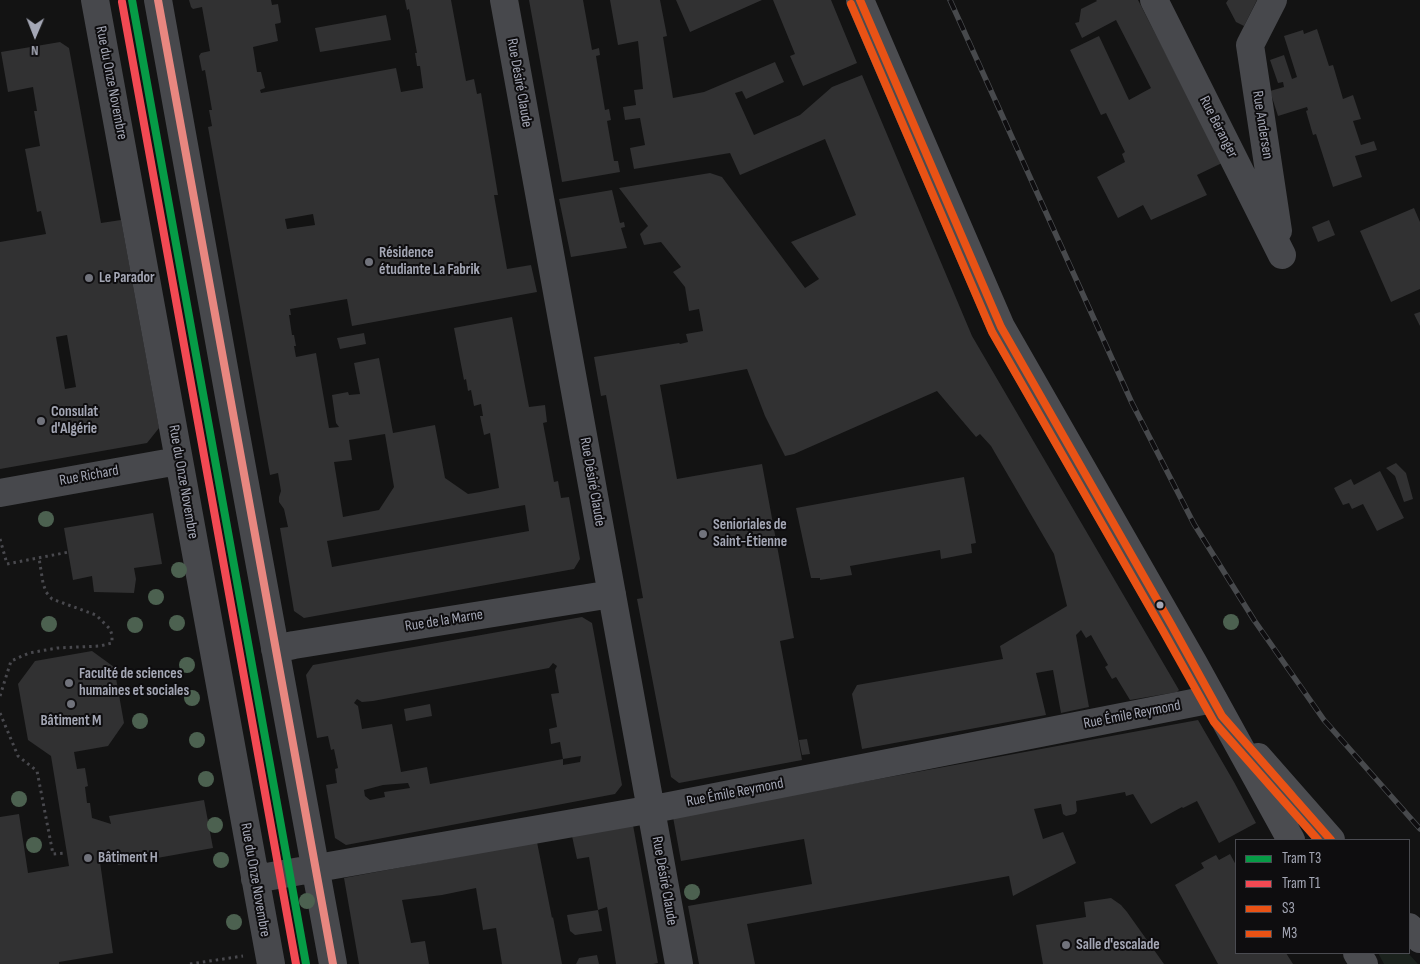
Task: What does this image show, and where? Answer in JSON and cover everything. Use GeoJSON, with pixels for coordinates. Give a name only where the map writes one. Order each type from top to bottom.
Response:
{"type":"FeatureCollection","features":[{"type":"Feature","properties":{"kind":"main road"},"geometry":{"type":"LineString","coordinates":[[860,0],[1001,326],[1176,632],[1290,839]]}},
{"type":"Feature","properties":{"kind":"main road"},"geometry":{"type":"LineString","coordinates":[[1217,707],[1330,839]]}},
{"type":"Feature","properties":{"kind":"main road"},"geometry":{"type":"LineString","coordinates":[[1308,813],[1309,839]]}},
{"type":"Feature","properties":{"kind":"main road"},"geometry":{"type":"LineString","coordinates":[[1410,928],[1420,939]]}},
{"type":"Feature","properties":{"kind":"street","name":"Rue du Onze Novembre"},"geometry":{"type":"LineString","coordinates":[[96,0],[178,461],[270,958]]}},
{"type":"Feature","properties":{"kind":"street"},"geometry":{"type":"LineString","coordinates":[[158,0],[333,964]]}},
{"type":"Feature","properties":{"kind":"street","name":"Rue Désiré Claude"},"geometry":{"type":"LineString","coordinates":[[504,0],[679,964]]}},
{"type":"Feature","properties":{"kind":"street","name":"Rue Béranger"},"geometry":{"type":"LineString","coordinates":[[1154,0],[1282,254]]}},
{"type":"Feature","properties":{"kind":"street","name":"Rue Andersen"},"geometry":{"type":"LineString","coordinates":[[1274,0],[1250,45],[1282,254]]}},
{"type":"Feature","properties":{"kind":"street","name":"Rue Richard"},"geometry":{"type":"LineString","coordinates":[[0,493],[178,461]]}},
{"type":"Feature","properties":{"kind":"street","name":"Rue de la Marne"},"geometry":{"type":"LineString","coordinates":[[275,649],[294,644],[612,594]]}},
{"type":"Feature","properties":{"kind":"street","name":"Rue Émile Reymond"},"geometry":{"type":"LineString","coordinates":[[255,879],[1217,707]]}},
{"type":"Feature","properties":{"kind":"path"},"geometry":{"type":"LineString","coordinates":[[0,539],[7,564],[68,552]]}},
{"type":"Feature","properties":{"kind":"path"},"geometry":{"type":"LineString","coordinates":[[0,696],[10,661],[28,654],[57,648],[100,646],[112,643],[110,629],[96,615],[52,599],[46,592],[43,583],[39,558]]}},
{"type":"Feature","properties":{"kind":"path"},"geometry":{"type":"LineString","coordinates":[[0,714],[18,756],[37,771],[53,854],[66,853]]}},
{"type":"Feature","properties":{"kind":"path"},"geometry":{"type":"LineString","coordinates":[[190,964],[270,958]]}},
{"type":"Feature","properties":{"kind":"shaded area"},"geometry":{"type":"Polygon","coordinates":[[[1379,954],[1409,954],[1418,964],[1384,964],[1379,954]]]}},
{"type":"Feature","properties":{"kind":"building"},"geometry":{"type":"Polygon","coordinates":[[[189,0],[271,0],[272,5],[278,4],[281,22],[275,24],[278,41],[253,47],[257,72],[261,72],[265,88],[260,90],[261,93],[396,68],[401,92],[423,88],[420,66],[417,66],[415,53],[417,53],[409,9],[407,10],[405,0],[451,0],[466,81],[474,79],[477,94],[481,93],[498,195],[494,195],[507,269],[531,265],[537,292],[352,326],[347,299],[290,309],[291,315],[289,315],[296,346],[294,346],[296,357],[316,353],[329,428],[339,427],[336,423],[332,395],[348,392],[349,395],[360,394],[354,363],[379,358],[393,433],[435,425],[445,478],[468,494],[480,492],[499,488],[490,433],[484,435],[480,416],[483,416],[481,404],[474,406],[471,390],[468,391],[466,379],[464,380],[454,328],[512,317],[529,407],[545,405],[547,422],[543,423],[554,482],[558,481],[561,498],[569,497],[580,559],[574,569],[304,618],[294,611],[280,528],[288,527],[284,509],[279,502],[281,491],[278,473],[270,475],[208,127],[212,126],[209,110],[212,110],[205,70],[202,71],[199,56],[201,53],[210,51],[202,7],[193,9],[189,0]],[[313,214],[285,219],[287,229],[315,225],[313,214]],[[385,434],[349,440],[352,460],[334,462],[343,517],[379,510],[394,487],[385,434]],[[525,505],[327,541],[332,567],[529,531],[525,505]]]}},
{"type":"Feature","properties":{"kind":"building"},"geometry":{"type":"Polygon","coordinates":[[[529,0],[583,0],[592,50],[599,48],[600,55],[596,56],[605,110],[609,109],[611,120],[607,121],[614,161],[618,161],[620,172],[562,182],[529,0]]]}},
{"type":"Feature","properties":{"kind":"building"},"geometry":{"type":"Polygon","coordinates":[[[610,0],[660,0],[667,36],[663,37],[673,98],[704,92],[775,62],[784,82],[746,99],[742,91],[735,93],[754,135],[800,115],[832,87],[862,75],[972,336],[1179,690],[1177,692],[1130,700],[1116,677],[1112,679],[1105,667],[1108,665],[1091,635],[1086,638],[1081,630],[1076,635],[1089,707],[1061,713],[1053,670],[1036,673],[1046,715],[862,749],[852,694],[857,685],[1003,659],[1000,646],[1067,606],[1054,554],[991,446],[980,434],[976,437],[937,391],[794,454],[785,456],[765,416],[747,369],[660,385],[677,479],[762,464],[794,638],[780,641],[802,760],[679,783],[671,777],[637,599],[643,598],[606,395],[601,396],[594,357],[680,344],[688,342],[686,334],[703,331],[699,309],[689,311],[685,287],[673,272],[681,267],[661,242],[644,245],[640,234],[648,226],[619,188],[710,173],[722,177],[805,288],[819,279],[791,242],[856,215],[825,139],[740,175],[730,153],[634,169],[630,148],[645,145],[640,118],[625,120],[623,107],[636,105],[634,90],[643,89],[638,41],[618,45],[610,0]]]}},
{"type":"Feature","properties":{"kind":"building"},"geometry":{"type":"Polygon","coordinates":[[[676,0],[762,0],[690,32],[676,0]]]}},
{"type":"Feature","properties":{"kind":"building"},"geometry":{"type":"Polygon","coordinates":[[[773,0],[831,0],[857,63],[803,86],[790,56],[795,54],[773,0]]]}},
{"type":"Feature","properties":{"kind":"building"},"geometry":{"type":"Polygon","coordinates":[[[1096,0],[1138,0],[1222,163],[1197,175],[1207,195],[1151,220],[1143,205],[1118,218],[1097,177],[1125,162],[1122,154],[1125,152],[1106,113],[1101,115],[1070,50],[1099,36],[1129,100],[1151,88],[1116,20],[1082,38],[1075,23],[1079,22],[1081,9],[1096,0]]]}},
{"type":"Feature","properties":{"kind":"building"},"geometry":{"type":"Polygon","coordinates":[[[1228,0],[1257,0],[1244,26],[1236,22],[1226,3],[1228,0]]]}},
{"type":"Feature","properties":{"kind":"building"},"geometry":{"type":"Polygon","coordinates":[[[386,15],[391,40],[320,52],[315,28],[386,15]]]}},
{"type":"Feature","properties":{"kind":"building"},"geometry":{"type":"Polygon","coordinates":[[[1317,29],[1329,66],[1333,65],[1343,99],[1353,95],[1361,119],[1353,121],[1361,145],[1374,141],[1377,150],[1355,156],[1362,177],[1333,187],[1316,134],[1313,135],[1306,111],[1308,110],[1307,107],[1278,116],[1270,91],[1284,87],[1283,82],[1278,83],[1270,60],[1284,55],[1292,79],[1297,77],[1284,36],[1303,30],[1304,34],[1317,29]]]}},
{"type":"Feature","properties":{"kind":"building"},"geometry":{"type":"Polygon","coordinates":[[[60,42],[69,48],[101,223],[121,220],[159,428],[147,443],[0,469],[0,242],[46,234],[41,211],[37,212],[25,149],[40,146],[34,111],[37,111],[33,87],[8,92],[1,52],[60,42]],[[67,335],[56,337],[65,389],[76,387],[67,335]]]}},
{"type":"Feature","properties":{"kind":"building"},"geometry":{"type":"Polygon","coordinates":[[[612,190],[620,223],[624,222],[625,227],[621,228],[627,248],[571,257],[559,199],[612,190]]]}},
{"type":"Feature","properties":{"kind":"building"},"geometry":{"type":"Polygon","coordinates":[[[1414,208],[1420,222],[1420,289],[1391,302],[1360,231],[1414,208]]]}},
{"type":"Feature","properties":{"kind":"building"},"geometry":{"type":"Polygon","coordinates":[[[1329,220],[1335,235],[1318,242],[1312,227],[1329,220]]]}},
{"type":"Feature","properties":{"kind":"building"},"geometry":{"type":"Polygon","coordinates":[[[1420,312],[1420,326],[1414,314],[1420,312]]]}},
{"type":"Feature","properties":{"kind":"building"},"geometry":{"type":"Polygon","coordinates":[[[364,333],[366,344],[340,349],[337,338],[364,333]]]}},
{"type":"Feature","properties":{"kind":"building"},"geometry":{"type":"Polygon","coordinates":[[[1396,463],[1406,473],[1413,499],[1404,502],[1395,476],[1386,468],[1396,463]]]}},
{"type":"Feature","properties":{"kind":"building"},"geometry":{"type":"Polygon","coordinates":[[[1380,471],[1404,518],[1377,531],[1363,504],[1352,509],[1349,503],[1343,505],[1334,488],[1351,479],[1354,485],[1380,471]]]}},
{"type":"Feature","properties":{"kind":"building"},"geometry":{"type":"Polygon","coordinates":[[[964,477],[976,543],[971,544],[972,553],[941,559],[940,550],[850,566],[852,575],[820,580],[820,578],[811,578],[796,508],[964,477]]]}},
{"type":"Feature","properties":{"kind":"building"},"geometry":{"type":"Polygon","coordinates":[[[153,513],[162,564],[134,568],[136,579],[134,593],[94,592],[92,576],[73,580],[64,528],[153,513]]]}},
{"type":"Feature","properties":{"kind":"building"},"geometry":{"type":"Polygon","coordinates":[[[582,617],[592,623],[622,785],[615,794],[346,845],[335,838],[326,785],[337,783],[335,769],[338,768],[334,749],[331,750],[328,736],[317,738],[306,675],[313,665],[582,617]],[[553,663],[549,668],[373,701],[362,702],[357,699],[354,703],[358,706],[362,729],[392,724],[401,772],[427,767],[430,784],[563,759],[560,742],[551,744],[549,729],[557,727],[551,694],[559,693],[555,670],[557,666],[553,663]],[[581,756],[563,759],[563,765],[580,762],[581,756]],[[408,783],[383,785],[364,790],[365,796],[370,800],[385,797],[384,792],[410,788],[408,783]]]}},
{"type":"Feature","properties":{"kind":"building"},"geometry":{"type":"Polygon","coordinates":[[[92,651],[114,667],[124,723],[108,746],[74,752],[77,769],[85,768],[88,786],[85,787],[87,803],[90,803],[92,818],[111,824],[109,816],[204,800],[213,848],[118,865],[116,855],[100,862],[113,953],[59,962],[59,964],[0,964],[0,817],[19,814],[28,873],[69,866],[51,756],[28,740],[18,684],[35,661],[92,651]]]}},
{"type":"Feature","properties":{"kind":"building"},"geometry":{"type":"Polygon","coordinates":[[[430,704],[432,716],[406,721],[404,709],[430,704]]]}},
{"type":"Feature","properties":{"kind":"building"},"geometry":{"type":"Polygon","coordinates":[[[1198,720],[1256,823],[1219,843],[1197,801],[1151,824],[1133,794],[1126,796],[1125,792],[1076,801],[1077,811],[1075,814],[1066,816],[1063,814],[1061,804],[1034,809],[1043,839],[1063,832],[1076,863],[1013,896],[1009,876],[747,924],[755,964],[699,964],[688,906],[812,884],[804,839],[681,861],[673,817],[1198,720]]]}},
{"type":"Feature","properties":{"kind":"building"},"geometry":{"type":"Polygon","coordinates":[[[807,739],[810,754],[802,755],[799,740],[807,739]]]}},
{"type":"Feature","properties":{"kind":"building"},"geometry":{"type":"Polygon","coordinates":[[[633,825],[658,963],[653,964],[616,964],[607,907],[598,910],[589,857],[577,859],[572,836],[633,825]]]}},
{"type":"Feature","properties":{"kind":"building"},"geometry":{"type":"Polygon","coordinates":[[[537,842],[562,964],[502,964],[496,928],[483,930],[476,888],[402,900],[411,943],[425,941],[429,964],[359,964],[344,878],[537,842]]]}},
{"type":"Feature","properties":{"kind":"building"},"geometry":{"type":"Polygon","coordinates":[[[1230,854],[1235,863],[1235,954],[1287,954],[1293,964],[1218,964],[1175,885],[1204,868],[1201,863],[1216,855],[1219,860],[1230,854]]]}},
{"type":"Feature","properties":{"kind":"building"},"geometry":{"type":"Polygon","coordinates":[[[1111,898],[1127,912],[1164,964],[1043,964],[1036,925],[1086,917],[1084,902],[1111,898]]]}},
{"type":"Feature","properties":{"kind":"building"},"geometry":{"type":"Polygon","coordinates":[[[598,910],[602,931],[575,935],[570,931],[567,915],[598,910]]]}},
{"type":"Feature","properties":{"kind":"building"},"geometry":{"type":"Polygon","coordinates":[[[597,955],[599,964],[576,964],[579,958],[597,955]]]}},
{"type":"Feature","properties":{"kind":"railway"},"geometry":{"type":"LineString","coordinates":[[950,0],[1132,403],[1194,524],[1254,620],[1324,720],[1420,829]]}},
{"type":"Feature","properties":{"kind":"tram line","name":"T3"},"geometry":{"type":"LineString","coordinates":[[132,0],[306,964]]}},
{"type":"Feature","properties":{"kind":"tram line","name":"T1"},"geometry":{"type":"LineString","coordinates":[[122,2],[296,964]]}},
{"type":"Feature","properties":{"kind":"transit line"},"geometry":{"type":"LineString","coordinates":[[158,0],[333,964]]}},
{"type":"Feature","properties":{"kind":"transit line","name":"S3"},"geometry":{"type":"LineString","coordinates":[[860,0],[1001,327],[1222,716],[1330,839]]}},
{"type":"Feature","properties":{"kind":"transit line","name":"M3"},"geometry":{"type":"LineString","coordinates":[[851,4],[992,332],[1214,722],[1317,839]]}},
{"type":"Feature","properties":{"kind":"place","name":"Résidence étudiante La Fabrik"},"geometry":{"type":"Point","coordinates":[369,262]}},
{"type":"Feature","properties":{"kind":"place","name":"Le Parador"},"geometry":{"type":"Point","coordinates":[89,278]}},
{"type":"Feature","properties":{"kind":"place","name":"Consulat d'Algérie"},"geometry":{"type":"Point","coordinates":[41,421]}},
{"type":"Feature","properties":{"kind":"place","name":"Senioriales de Saint-Étienne"},"geometry":{"type":"Point","coordinates":[703,534]}},
{"type":"Feature","properties":{"kind":"place","name":"Faculté de sciences humaines et sociales"},"geometry":{"type":"Point","coordinates":[69,683]}},
{"type":"Feature","properties":{"kind":"place","name":"Bâtiment M"},"geometry":{"type":"Point","coordinates":[71,704]}},
{"type":"Feature","properties":{"kind":"place","name":"Bâtiment H"},"geometry":{"type":"Point","coordinates":[88,858]}},
{"type":"Feature","properties":{"kind":"place","name":"Salle d'escalade"},"geometry":{"type":"Point","coordinates":[1066,945]}}]}
